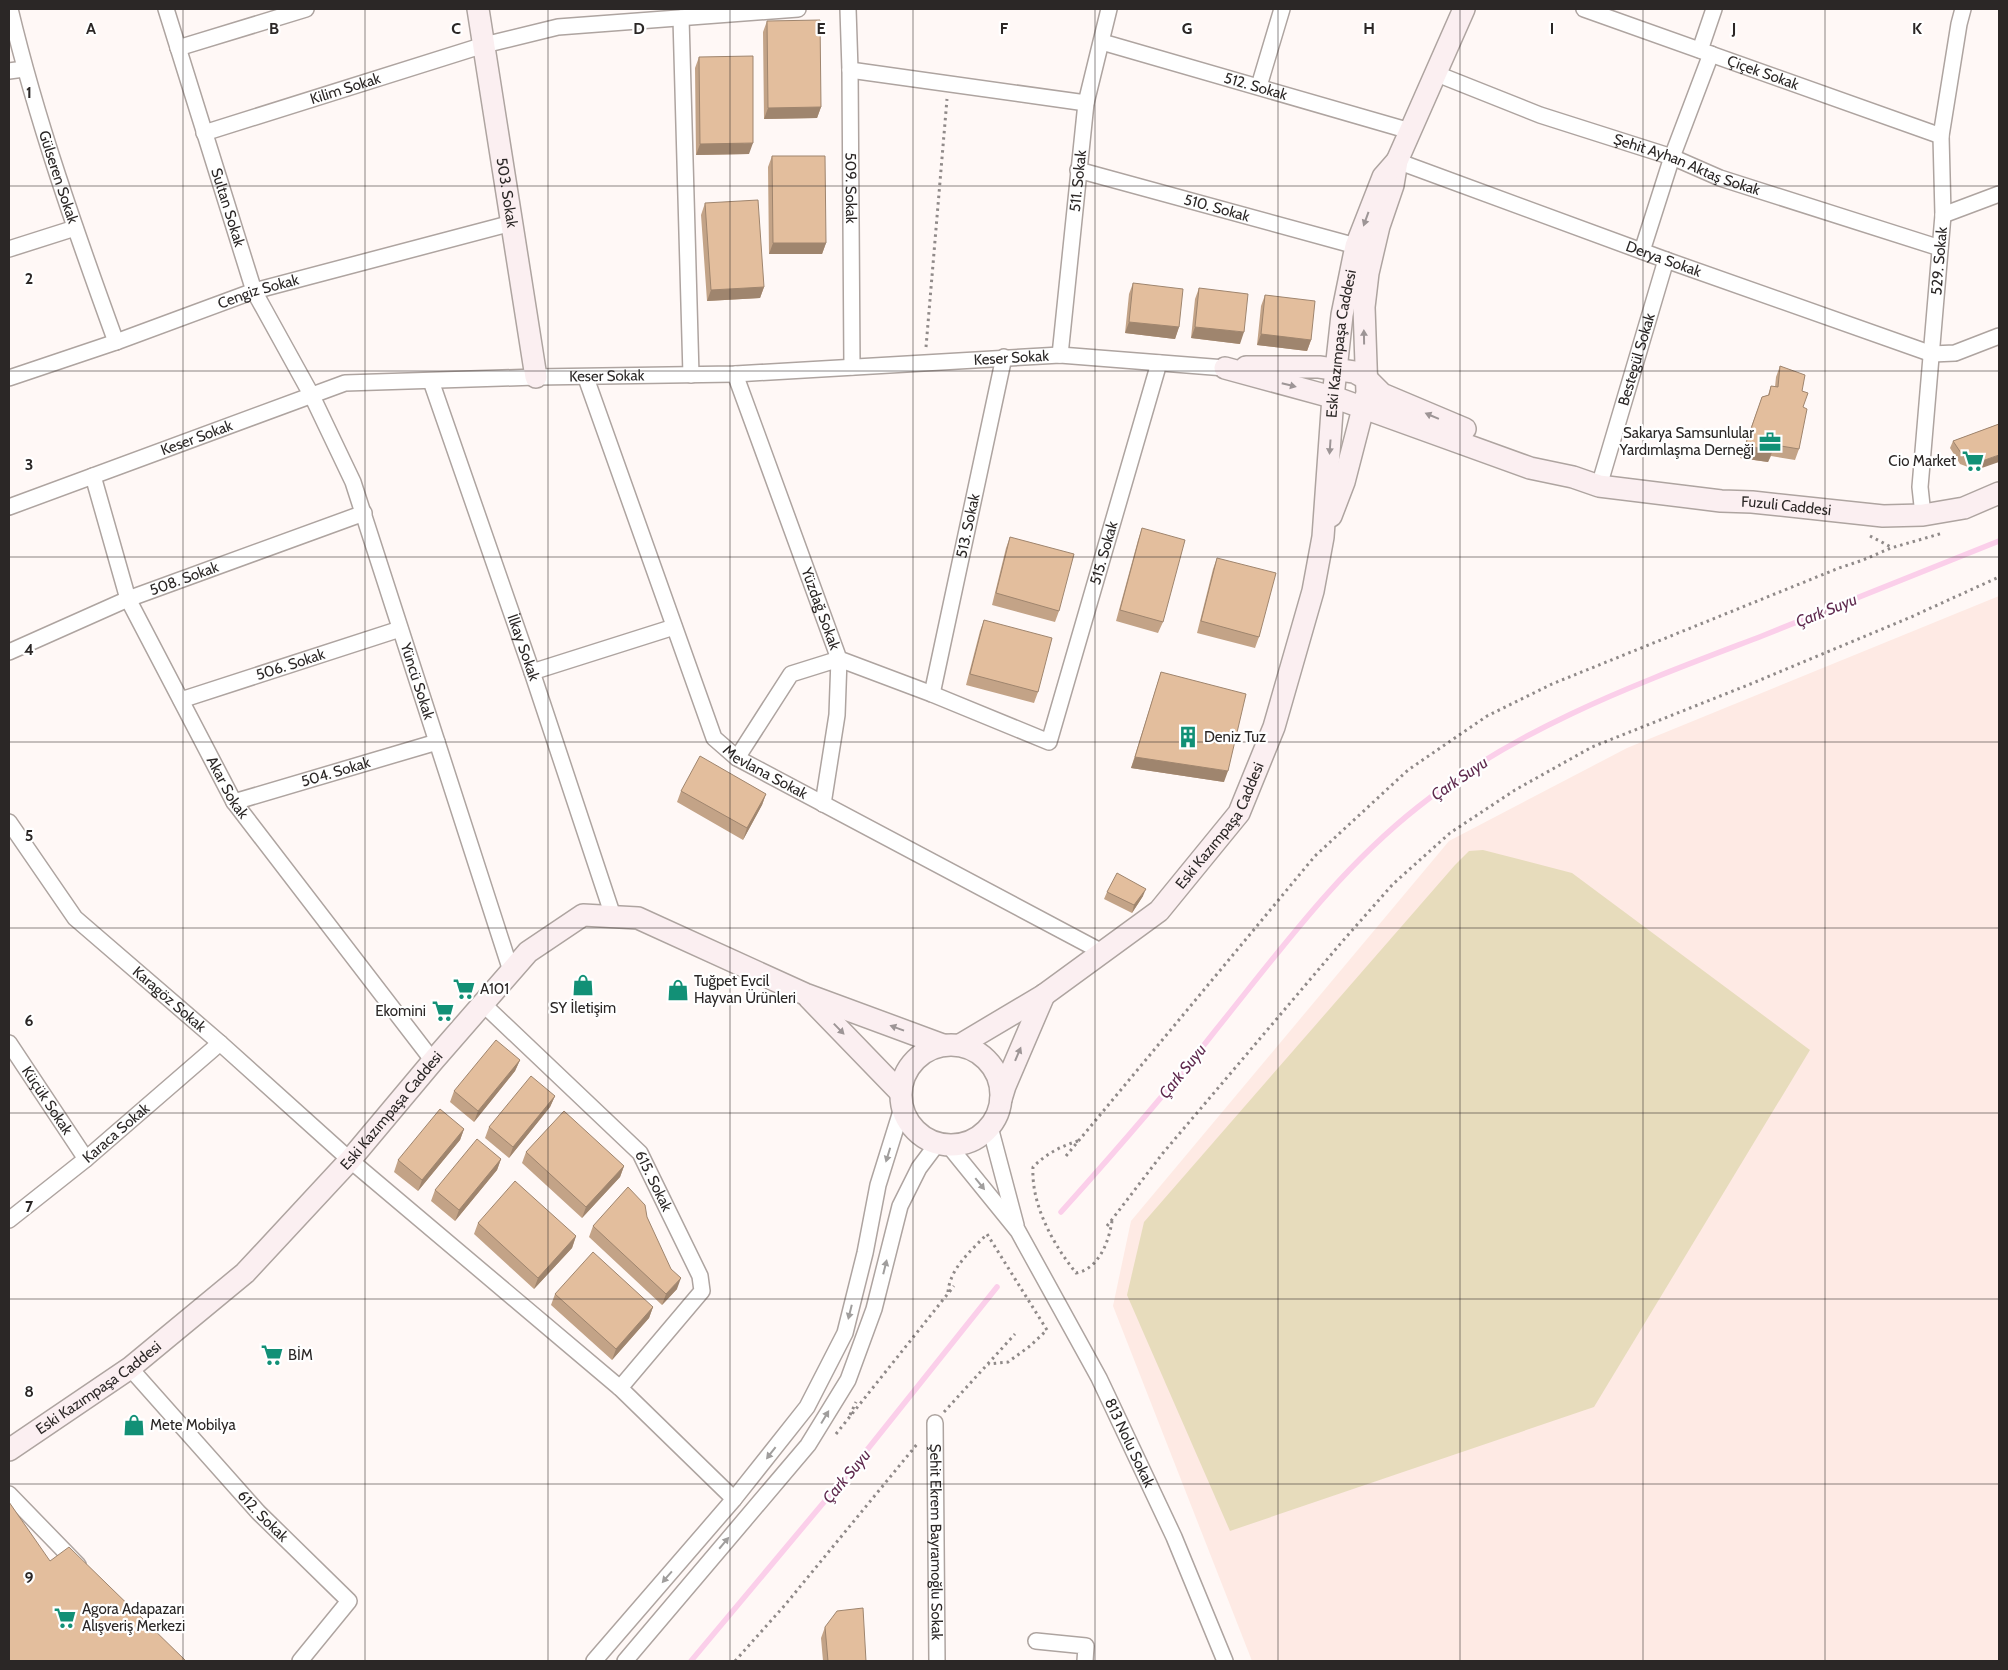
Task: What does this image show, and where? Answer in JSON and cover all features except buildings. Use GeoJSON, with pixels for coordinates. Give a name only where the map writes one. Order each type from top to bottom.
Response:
{"type":"FeatureCollection","features":[{"type":"Feature","properties":{"kind":"street","name":"Gülseren Sokak"},"geometry":{"type":"LineString","coordinates":[[10,9],[24,69],[75,228],[116,342]]}},
{"type":"Feature","properties":{"kind":"street","name":"Sultan Sokak"},"geometry":{"type":"LineString","coordinates":[[166,9],[254,292],[312,396]]}},
{"type":"Feature","properties":{"kind":"street"},"geometry":{"type":"LineString","coordinates":[[178,48],[306,9]]}},
{"type":"Feature","properties":{"kind":"street","name":"503. Sokak"},"geometry":{"type":"LineString","coordinates":[[478,9],[536,377]]}},
{"type":"Feature","properties":{"kind":"street","name":"Kilim Sokak"},"geometry":{"type":"LineString","coordinates":[[204,133],[484,44],[558,27],[798,9]]}},
{"type":"Feature","properties":{"kind":"street","name":"509. Sokak"},"geometry":{"type":"LineString","coordinates":[[848,9],[852,366]]}},
{"type":"Feature","properties":{"kind":"street","name":"511. Sokak"},"geometry":{"type":"LineString","coordinates":[[1060,355],[1086,103],[1109,9]]}},
{"type":"Feature","properties":{"kind":"street"},"geometry":{"type":"LineString","coordinates":[[1259,86],[1282,9]]}},
{"type":"Feature","properties":{"kind":"street","name":"Eski Kazımpaşa Caddesi"},"geometry":{"type":"LineString","coordinates":[[1323,537],[1344,482],[1367,393],[1364,307],[1368,273],[1379,226],[1393,185],[1397,161],[1437,74],[1464,9]]}},
{"type":"Feature","properties":{"kind":"street","name":"Çiçek Sokak"},"geometry":{"type":"LineString","coordinates":[[1584,9],[1941,136]]}},
{"type":"Feature","properties":{"kind":"street"},"geometry":{"type":"LineString","coordinates":[[1642,251],[1706,52],[1714,9]]}},
{"type":"Feature","properties":{"kind":"street","name":"529. Sokak"},"geometry":{"type":"LineString","coordinates":[[1923,515],[1920,487],[1943,215],[1941,136],[1957,10]]}},
{"type":"Feature","properties":{"kind":"street"},"geometry":{"type":"LineString","coordinates":[[681,18],[691,375]]}},
{"type":"Feature","properties":{"kind":"street","name":"512. Sokak"},"geometry":{"type":"LineString","coordinates":[[1102,42],[1410,131]]}},
{"type":"Feature","properties":{"kind":"street"},"geometry":{"type":"LineString","coordinates":[[9,71],[24,69]]}},
{"type":"Feature","properties":{"kind":"street"},"geometry":{"type":"LineString","coordinates":[[850,70],[1086,103]]}},
{"type":"Feature","properties":{"kind":"street","name":"Şehit Ayhan Aktaş Sokak"},"geometry":{"type":"LineString","coordinates":[[1437,74],[1540,115],[1672,157],[1720,178],[1940,248]]}},
{"type":"Feature","properties":{"kind":"street","name":"Eski Kazımpaşa Caddesi"},"geometry":{"type":"LineString","coordinates":[[9,1450],[130,1368],[245,1272],[350,1160],[432,1061],[528,952],[583,915],[638,918],[805,994],[951,1045],[1044,996],[1159,911],[1239,813],[1274,727],[1313,591],[1323,537],[1333,397],[1342,315],[1356,246],[1383,177],[1397,161]]}},
{"type":"Feature","properties":{"kind":"street","name":"Derya Sokak"},"geometry":{"type":"LineString","coordinates":[[1397,161],[1666,260],[1932,354]]}},
{"type":"Feature","properties":{"kind":"street","name":"510. Sokak"},"geometry":{"type":"LineString","coordinates":[[1078,170],[1356,246]]}},
{"type":"Feature","properties":{"kind":"street"},"geometry":{"type":"LineString","coordinates":[[1943,215],[1999,194]]}},
{"type":"Feature","properties":{"kind":"street","name":"Cengiz Sokak"},"geometry":{"type":"LineString","coordinates":[[9,378],[254,292],[512,223]]}},
{"type":"Feature","properties":{"kind":"street"},"geometry":{"type":"LineString","coordinates":[[9,249],[75,228]]}},
{"type":"Feature","properties":{"kind":"street","name":"Bestegül Sokak"},"geometry":{"type":"LineString","coordinates":[[1600,486],[1666,260]]}},
{"type":"Feature","properties":{"kind":"street"},"geometry":{"type":"LineString","coordinates":[[1932,354],[1956,353],[1999,336]]}},
{"type":"Feature","properties":{"kind":"street","name":"Keser Sokak"},"geometry":{"type":"LineString","coordinates":[[9,507],[345,383],[536,377],[586,378],[735,374],[1060,355],[1225,368]]}},
{"type":"Feature","properties":{"kind":"street","name":"513. Sokak"},"geometry":{"type":"LineString","coordinates":[[932,694],[1004,357]]}},
{"type":"Feature","properties":{"kind":"street","name":"515. Sokak"},"geometry":{"type":"LineString","coordinates":[[1049,742],[1159,362]]}},
{"type":"Feature","properties":{"kind":"street"},"geometry":{"type":"LineString","coordinates":[[1225,368],[1284,366],[1354,372],[1367,379],[1382,394],[1531,456],[1573,477]]}},
{"type":"Feature","properties":{"kind":"street"},"geometry":{"type":"LineString","coordinates":[[1225,368],[1333,397],[1530,468],[1573,477]]}},
{"type":"Feature","properties":{"kind":"street","name":"Yüzdağ Sokak"},"geometry":{"type":"LineString","coordinates":[[735,374],[839,659],[932,694],[1049,742]]}},
{"type":"Feature","properties":{"kind":"street","name":"Mevlana Sokak"},"geometry":{"type":"LineString","coordinates":[[586,378],[714,738],[737,758],[1104,953]]}},
{"type":"Feature","properties":{"kind":"street","name":"İlkay Sokak"},"geometry":{"type":"LineString","coordinates":[[431,380],[532,672],[613,916]]}},
{"type":"Feature","properties":{"kind":"street","name":"Yüncü Sokak"},"geometry":{"type":"LineString","coordinates":[[312,396],[353,482],[511,971]]}},
{"type":"Feature","properties":{"kind":"street","name":"Akar Sokak"},"geometry":{"type":"LineString","coordinates":[[93,476],[128,598],[234,802],[432,1061]]}},
{"type":"Feature","properties":{"kind":"street","name":"Fuzuli Caddesi"},"geometry":{"type":"LineString","coordinates":[[1573,477],[1600,486],[1721,501],[1752,502],[1883,516],[1923,515],[1964,508],[1999,494]]}},
{"type":"Feature","properties":{"kind":"street","name":"508. Sokak"},"geometry":{"type":"LineString","coordinates":[[9,652],[128,598],[364,514]]}},
{"type":"Feature","properties":{"kind":"street"},"geometry":{"type":"LineString","coordinates":[[532,672],[674,626]]}},
{"type":"Feature","properties":{"kind":"street","name":"506. Sokak"},"geometry":{"type":"LineString","coordinates":[[181,700],[400,629]]}},
{"type":"Feature","properties":{"kind":"street"},"geometry":{"type":"LineString","coordinates":[[737,758],[791,674],[839,659],[837,715],[824,804]]}},
{"type":"Feature","properties":{"kind":"street","name":"504. Sokak"},"geometry":{"type":"LineString","coordinates":[[234,802],[437,742]]}},
{"type":"Feature","properties":{"kind":"street","name":"Karagöz Sokak"},"geometry":{"type":"LineString","coordinates":[[9,822],[74,918],[220,1043],[350,1160]]}},
{"type":"Feature","properties":{"kind":"street","name":"Eski Kazımpaşa Caddesi"},"geometry":{"type":"LineString","coordinates":[[805,994],[901,1100]]}},
{"type":"Feature","properties":{"kind":"street"},"geometry":{"type":"LineString","coordinates":[[626,1661],[808,1445],[848,1380],[874,1310],[900,1206],[919,1168],[943,1145],[964,1144],[979,1137],[990,1127],[998,1114],[1005,1086],[1044,996]]}},
{"type":"Feature","properties":{"kind":"street","name":"615. Sokak"},"geometry":{"type":"LineString","coordinates":[[482,1003],[640,1153],[700,1276],[702,1291],[620,1388]]}},
{"type":"Feature","properties":{"kind":"street","name":"Küçük Sokak"},"geometry":{"type":"LineString","coordinates":[[9,1043],[86,1159]]}},
{"type":"Feature","properties":{"kind":"street","name":"Karaca Sokak"},"geometry":{"type":"LineString","coordinates":[[9,1220],[86,1159],[220,1043]]}},
{"type":"Feature","properties":{"kind":"street"},"geometry":{"type":"LineString","coordinates":[[594,1661],[734,1499],[806,1407],[845,1332],[865,1253],[878,1185],[901,1100],[904,1075],[914,1061],[927,1051],[951,1045],[973,1050],[986,1059],[995,1071],[1000,1085],[1001,1100]]}},
{"type":"Feature","properties":{"kind":"street"},"geometry":{"type":"LineString","coordinates":[[901,1100],[909,1124],[922,1136],[943,1145],[1018,1231]]}},
{"type":"Feature","properties":{"kind":"street"},"geometry":{"type":"LineString","coordinates":[[990,1127],[1018,1231]]}},
{"type":"Feature","properties":{"kind":"street"},"geometry":{"type":"LineString","coordinates":[[350,1160],[620,1388],[734,1499]]}},
{"type":"Feature","properties":{"kind":"street","name":"813 Nolu Sokak"},"geometry":{"type":"LineString","coordinates":[[1018,1231],[1099,1378],[1174,1537],[1225,1661]]}},
{"type":"Feature","properties":{"kind":"street","name":"612. Sokak"},"geometry":{"type":"LineString","coordinates":[[130,1368],[258,1512],[349,1601],[300,1661]]}},
{"type":"Feature","properties":{"kind":"street","name":"Şehit Ekrem Bayramoğlu Sokak"},"geometry":{"type":"LineString","coordinates":[[935,1423],[937,1661]]}},
{"type":"Feature","properties":{"kind":"street"},"geometry":{"type":"LineString","coordinates":[[9,1494],[89,1575]]}},
{"type":"Feature","properties":{"kind":"street"},"geometry":{"type":"LineString","coordinates":[[1036,1641],[1086,1646],[1085,1661]]}},
{"type":"Feature","properties":{"kind":"path"},"geometry":{"type":"LineString","coordinates":[[925,362],[948,84]]}},
{"type":"Feature","properties":{"kind":"path"},"geometry":{"type":"LineString","coordinates":[[1066,1156],[1315,856],[1408,770],[1487,716],[1552,684],[1891,548]]}},
{"type":"Feature","properties":{"kind":"path"},"geometry":{"type":"LineString","coordinates":[[1107,1226],[1163,1153],[1341,943],[1393,884],[1450,833],[1514,790],[1592,747],[1911,617],[1999,577]]}},
{"type":"Feature","properties":{"kind":"path"},"geometry":{"type":"LineString","coordinates":[[1080,1141],[1066,1145],[1044,1156],[1033,1167],[1032,1184],[1038,1208],[1065,1260],[1076,1274],[1084,1272],[1097,1260],[1109,1240],[1112,1220]]}},
{"type":"Feature","properties":{"kind":"path"},"geometry":{"type":"LineString","coordinates":[[948,1293],[949,1284],[959,1265],[986,1234],[1047,1330],[1030,1346],[1008,1362],[988,1364]]}},
{"type":"Feature","properties":{"kind":"path"},"geometry":{"type":"LineString","coordinates":[[735,1661],[785,1605],[935,1423],[1016,1334]]}},
{"type":"Feature","properties":{"kind":"shaded area"},"geometry":{"type":"Polygon","coordinates":[[[1999,596],[1999,1661],[1252,1661],[1113,1306],[1131,1221],[1449,841],[1627,748],[1999,596]]]}},
{"type":"Feature","properties":{"kind":"shaded area"},"geometry":{"type":"Polygon","coordinates":[[[1483,850],[1572,873],[1810,1050],[1594,1407],[1230,1531],[1127,1295],[1144,1222],[1455,865],[1469,851],[1483,850]]]}},
{"type":"Feature","properties":{"kind":"waterway","name":"Çark Suyu"},"geometry":{"type":"LineString","coordinates":[[1061,1212],[1159,1100],[1286,942],[1335,885],[1389,832],[1418,807],[1457,778],[1540,729],[1583,708],[1999,541]]}},
{"type":"Feature","properties":{"kind":"waterway","name":"Çark Suyu"},"geometry":{"type":"LineString","coordinates":[[691,1661],[855,1465],[997,1287]]}},
{"type":"Feature","properties":{"kind":"place","name":"Sakarya Samsunlular Yardımlaşma Derneği"},"geometry":{"type":"Point","coordinates":[1770,442]}},
{"type":"Feature","properties":{"kind":"place","name":"Cio Market"},"geometry":{"type":"Point","coordinates":[1973,461]}},
{"type":"Feature","properties":{"kind":"place","name":"Deniz Tuz"},"geometry":{"type":"Point","coordinates":[1188,737]}},
{"type":"Feature","properties":{"kind":"place","name":"SY İletişim"},"geometry":{"type":"Point","coordinates":[583,985]}},
{"type":"Feature","properties":{"kind":"place","name":"A101"},"geometry":{"type":"Point","coordinates":[464,989]}},
{"type":"Feature","properties":{"kind":"place","name":"Tuğpet Evcil Hayvan Ürünleri"},"geometry":{"type":"Point","coordinates":[678,990]}},
{"type":"Feature","properties":{"kind":"place","name":"Ekomini"},"geometry":{"type":"Point","coordinates":[443,1011]}},
{"type":"Feature","properties":{"kind":"place","name":"BİM"},"geometry":{"type":"Point","coordinates":[272,1355]}},
{"type":"Feature","properties":{"kind":"place","name":"Mete Mobilya"},"geometry":{"type":"Point","coordinates":[134,1425]}},
{"type":"Feature","properties":{"kind":"place","name":"Agora Adapazarı Alışveriş Merkezi"},"geometry":{"type":"Point","coordinates":[65,1618]}}]}
